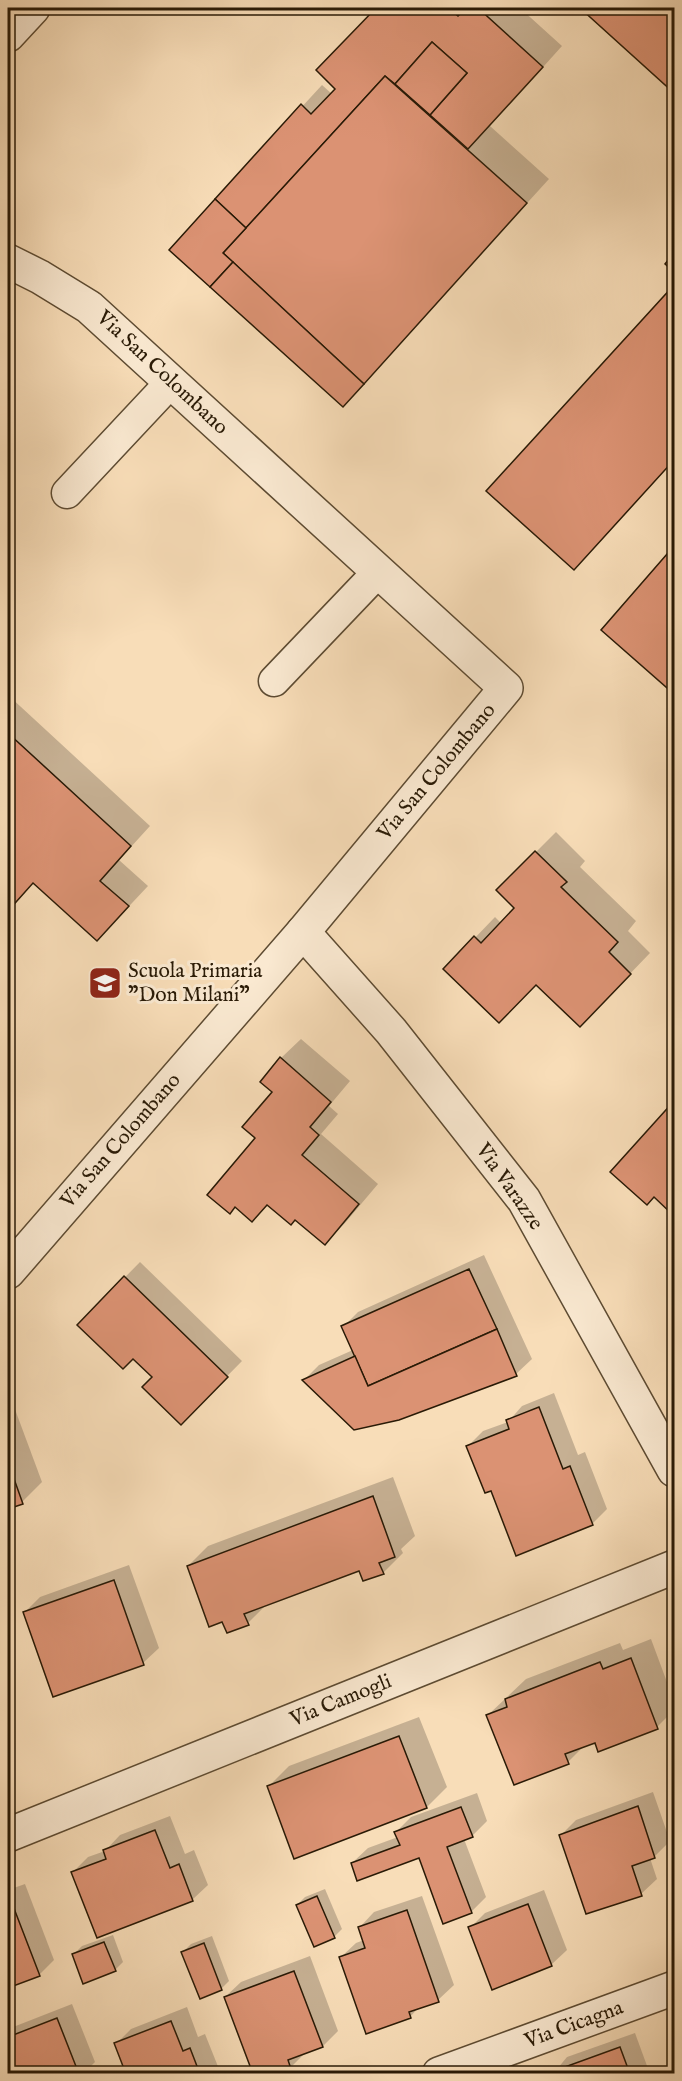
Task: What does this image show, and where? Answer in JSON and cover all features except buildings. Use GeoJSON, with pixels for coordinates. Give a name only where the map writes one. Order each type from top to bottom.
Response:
{"type":"FeatureCollection","features":[{"type":"Feature","properties":{"kind":"street"},"geometry":{"type":"LineString","coordinates":[[8,35],[33,8]]}},
{"type":"Feature","properties":{"kind":"street","name":"Via San Colombano"},"geometry":{"type":"LineString","coordinates":[[8,261],[40,277],[89,307],[507,688],[303,932],[8,1272]]}},
{"type":"Feature","properties":{"kind":"street"},"geometry":{"type":"LineString","coordinates":[[8,282],[40,277]]}},
{"type":"Feature","properties":{"kind":"street","name":"Via Varazze"},"geometry":{"type":"LineString","coordinates":[[303,932],[391,1031],[524,1200],[675,1470]]}},
{"type":"Feature","properties":{"kind":"street","name":"Via Camogli"},"geometry":{"type":"LineString","coordinates":[[8,1834],[675,1567]]}},
{"type":"Feature","properties":{"kind":"street","name":"Via Cicagna"},"geometry":{"type":"LineString","coordinates":[[439,2073],[675,1988]]}},
{"type":"Feature","properties":{"kind":"lane"},"geometry":{"type":"LineString","coordinates":[[67,493],[171,382]]}},
{"type":"Feature","properties":{"kind":"lane"},"geometry":{"type":"LineString","coordinates":[[274,681],[378,572]]}},
{"type":"Feature","properties":{"kind":"place","name":"Scuola Primaria \"Don Milani\""},"geometry":{"type":"Point","coordinates":[105,983]}}]}
